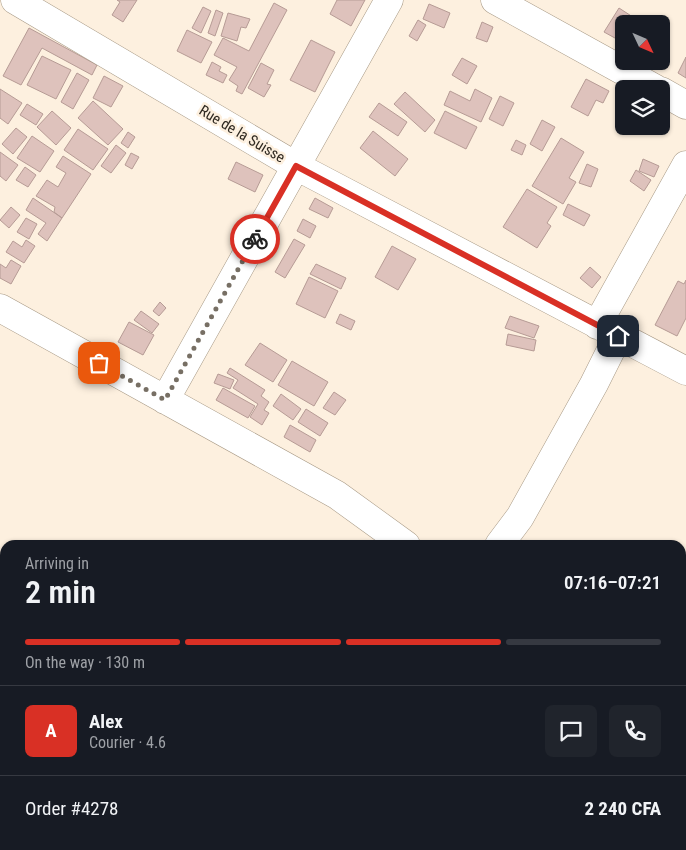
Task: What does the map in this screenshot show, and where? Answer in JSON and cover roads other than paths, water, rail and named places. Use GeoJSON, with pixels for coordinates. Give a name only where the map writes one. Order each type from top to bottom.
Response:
{"type":"FeatureCollection","features":[{"type":"Feature","properties":{"kind":"street"},"geometry":{"type":"LineString","coordinates":[[0,4],[2,0]]}},
{"type":"Feature","properties":{"kind":"street","name":"Rue de la Suisse"},"geometry":{"type":"LineString","coordinates":[[15,0],[296,166],[686,371]]}},
{"type":"Feature","properties":{"kind":"street"},"geometry":{"type":"LineString","coordinates":[[165,400],[389,0]]}},
{"type":"Feature","properties":{"kind":"street"},"geometry":{"type":"LineString","coordinates":[[495,0],[640,80]]}},
{"type":"Feature","properties":{"kind":"street"},"geometry":{"type":"LineString","coordinates":[[670,96],[686,105]]}},
{"type":"Feature","properties":{"kind":"street"},"geometry":{"type":"LineString","coordinates":[[503,540],[520,517],[594,384],[608,330],[686,165]]}},
{"type":"Feature","properties":{"kind":"street"},"geometry":{"type":"LineString","coordinates":[[0,308],[337,494],[399,540]]}}]}
